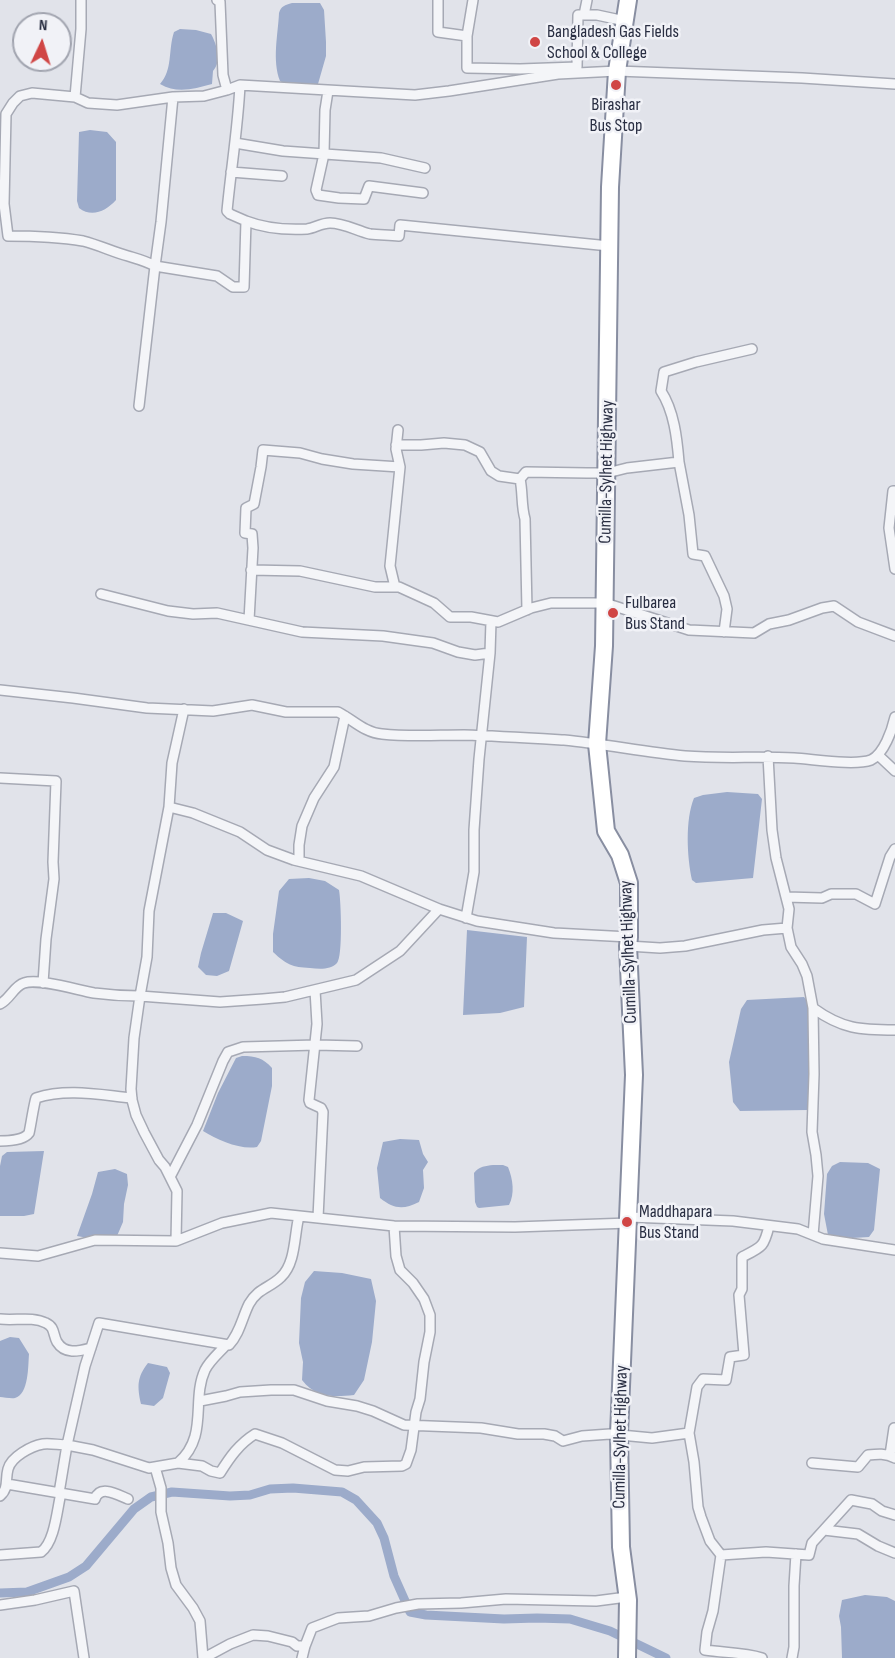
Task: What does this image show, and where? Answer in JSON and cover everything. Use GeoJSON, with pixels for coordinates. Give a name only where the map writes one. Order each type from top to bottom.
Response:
{"type":"FeatureCollection","features":[{"type":"Feature","properties":{"kind":"highway","name":"Cumilla-Sylhet Highway"},"geometry":{"type":"LineString","coordinates":[[627,1657],[627,1598],[621,1547],[619,1434],[634,1075],[629,883],[620,855],[606,831],[597,744],[604,646],[610,187],[617,71],[628,0]]}},
{"type":"Feature","properties":{"kind":"street"},"geometry":{"type":"LineString","coordinates":[[75,97],[81,0]]}},
{"type":"Feature","properties":{"kind":"street"},"geometry":{"type":"LineString","coordinates":[[217,0],[220,2],[223,75],[227,90]]}},
{"type":"Feature","properties":{"kind":"street"},"geometry":{"type":"LineString","coordinates":[[438,0],[438,32],[467,36]]}},
{"type":"Feature","properties":{"kind":"street"},"geometry":{"type":"LineString","coordinates":[[473,0],[467,36],[467,68],[577,67],[578,15],[597,15],[624,21]]}},
{"type":"Feature","properties":{"kind":"street"},"geometry":{"type":"LineString","coordinates":[[584,15],[587,0]]}},
{"type":"Feature","properties":{"kind":"street"},"geometry":{"type":"LineString","coordinates":[[246,221],[244,287],[233,287],[217,276],[155,266],[140,258],[82,241],[8,237],[3,224],[6,114],[20,96],[32,93],[75,97],[88,103],[117,105],[173,97],[204,96],[240,86],[415,95],[558,74],[617,71],[895,84]]}},
{"type":"Feature","properties":{"kind":"street"},"geometry":{"type":"LineString","coordinates":[[240,86],[227,211],[246,221],[256,225],[308,229],[319,224],[331,223],[352,227],[369,234],[399,236],[400,225],[609,246]]}},
{"type":"Feature","properties":{"kind":"street"},"geometry":{"type":"LineString","coordinates":[[328,91],[324,154],[316,190],[318,195],[364,199],[369,186],[423,194]]}},
{"type":"Feature","properties":{"kind":"street"},"geometry":{"type":"LineString","coordinates":[[139,406],[173,97]]}},
{"type":"Feature","properties":{"kind":"street"},"geometry":{"type":"LineString","coordinates":[[235,143],[283,151],[381,158],[425,168]]}},
{"type":"Feature","properties":{"kind":"street"},"geometry":{"type":"LineString","coordinates":[[231,172],[282,176]]}},
{"type":"Feature","properties":{"kind":"street"},"geometry":{"type":"LineString","coordinates":[[724,632],[727,609],[724,596],[705,556],[693,554],[676,438],[667,400],[661,391],[664,372],[752,349]]}},
{"type":"Feature","properties":{"kind":"street"},"geometry":{"type":"LineString","coordinates":[[395,587],[390,566],[400,467],[396,445],[398,430]]}},
{"type":"Feature","properties":{"kind":"street"},"geometry":{"type":"LineString","coordinates":[[396,445],[444,443],[465,446],[480,452],[491,471],[499,476],[520,479]]}},
{"type":"Feature","properties":{"kind":"street"},"geometry":{"type":"LineString","coordinates":[[249,620],[253,540],[252,534],[245,533],[246,508],[254,504],[263,450],[300,453],[353,464],[400,467]]}},
{"type":"Feature","properties":{"kind":"street"},"geometry":{"type":"LineString","coordinates":[[520,479],[526,472],[587,474],[679,462]]}},
{"type":"Feature","properties":{"kind":"street"},"geometry":{"type":"LineString","coordinates":[[520,479],[525,519],[527,610]]}},
{"type":"Feature","properties":{"kind":"street"},"geometry":{"type":"LineString","coordinates":[[895,491],[893,491],[889,528],[895,569]]}},
{"type":"Feature","properties":{"kind":"street"},"geometry":{"type":"LineString","coordinates":[[251,570],[300,571],[375,587],[399,587],[434,603],[450,617],[471,616],[498,622],[551,603],[605,603],[689,630],[754,633],[770,624],[834,606],[858,622],[895,636]]}},
{"type":"Feature","properties":{"kind":"street"},"geometry":{"type":"LineString","coordinates":[[101,594],[168,611],[193,614],[217,613],[302,632],[373,635],[433,643],[475,655],[490,653]]}},
{"type":"Feature","properties":{"kind":"street"},"geometry":{"type":"LineString","coordinates":[[466,918],[474,872],[474,830],[491,621]]}},
{"type":"Feature","properties":{"kind":"street"},"geometry":{"type":"LineString","coordinates":[[0,690],[147,708],[213,711],[252,705],[286,712],[338,712],[354,723],[381,734],[482,736],[597,744],[651,753],[688,756],[734,758],[768,756],[850,762],[872,759],[878,755],[893,733],[895,717]]}},
{"type":"Feature","properties":{"kind":"street"},"geometry":{"type":"LineString","coordinates":[[176,1240],[177,1191],[135,1115],[131,1089],[134,1038],[147,957],[149,911],[169,807],[172,763],[184,709]]}},
{"type":"Feature","properties":{"kind":"street"},"geometry":{"type":"LineString","coordinates":[[299,861],[302,826],[314,798],[333,767],[345,716]]}},
{"type":"Feature","properties":{"kind":"street"},"geometry":{"type":"LineString","coordinates":[[878,755],[895,771]]}},
{"type":"Feature","properties":{"kind":"street"},"geometry":{"type":"LineString","coordinates":[[768,756],[772,830],[776,858],[789,909],[787,928],[791,947],[807,976],[813,1008],[812,1132],[818,1176],[813,1235]]}},
{"type":"Feature","properties":{"kind":"street"},"geometry":{"type":"LineString","coordinates":[[0,778],[56,781],[54,879],[43,983]]}},
{"type":"Feature","properties":{"kind":"street"},"geometry":{"type":"LineString","coordinates":[[169,807],[193,813],[240,832],[267,850],[299,861],[362,876],[439,909],[477,921],[554,933],[629,941],[660,948],[686,946],[763,930],[787,928]]}},
{"type":"Feature","properties":{"kind":"street"},"geometry":{"type":"LineString","coordinates":[[786,897],[822,898],[836,893],[856,894],[875,904],[890,857],[895,849]]}},
{"type":"Feature","properties":{"kind":"street"},"geometry":{"type":"LineString","coordinates":[[0,1004],[22,983],[43,983],[99,993],[220,1002],[285,997],[356,980],[400,951],[439,909]]}},
{"type":"Feature","properties":{"kind":"street"},"geometry":{"type":"LineString","coordinates":[[315,990],[316,1045],[309,1100],[323,1112],[318,1218]]}},
{"type":"Feature","properties":{"kind":"street"},"geometry":{"type":"LineString","coordinates":[[813,1008],[838,1024],[852,1028],[895,1030]]}},
{"type":"Feature","properties":{"kind":"street"},"geometry":{"type":"LineString","coordinates":[[170,1177],[197,1125],[228,1052],[243,1047],[357,1046]]}},
{"type":"Feature","properties":{"kind":"street"},"geometry":{"type":"LineString","coordinates":[[0,1141],[26,1136],[30,1131],[36,1098],[49,1093],[89,1093],[132,1098]]}},
{"type":"Feature","properties":{"kind":"street"},"geometry":{"type":"LineString","coordinates":[[0,1253],[38,1256],[94,1240],[176,1240],[222,1222],[271,1213],[394,1226],[514,1227],[629,1220],[733,1221],[798,1229],[823,1239],[895,1250]]}},
{"type":"Feature","properties":{"kind":"street"},"geometry":{"type":"LineString","coordinates":[[178,1463],[191,1448],[196,1432],[201,1389],[206,1370],[226,1345],[235,1339],[252,1300],[262,1289],[279,1279],[285,1272],[292,1258],[299,1216]]}},
{"type":"Feature","properties":{"kind":"street"},"geometry":{"type":"LineString","coordinates":[[0,1496],[7,1484],[8,1467],[16,1457],[44,1444],[67,1445],[93,1450],[143,1467],[178,1463],[202,1466],[220,1473],[232,1454],[245,1440],[255,1434],[282,1443],[335,1470],[402,1466],[408,1460],[420,1400],[430,1332],[430,1315],[424,1299],[400,1269],[396,1256],[394,1226]]}},
{"type":"Feature","properties":{"kind":"street"},"geometry":{"type":"LineString","coordinates":[[762,1658],[743,1653],[705,1650],[721,1555],[708,1536],[698,1507],[689,1433],[697,1387],[703,1379],[726,1380],[730,1357],[744,1355],[739,1295],[742,1289],[742,1257],[765,1243],[769,1226]]}},
{"type":"Feature","properties":{"kind":"street"},"geometry":{"type":"LineString","coordinates":[[0,1319],[48,1323],[56,1342],[70,1352],[91,1348]]}},
{"type":"Feature","properties":{"kind":"street"},"geometry":{"type":"LineString","coordinates":[[0,1555],[41,1552],[51,1538],[67,1445],[85,1366],[99,1323],[226,1345]]}},
{"type":"Feature","properties":{"kind":"street"},"geometry":{"type":"LineString","coordinates":[[200,1401],[240,1392],[294,1390],[327,1401],[373,1411],[404,1425],[481,1428],[518,1434],[544,1434],[555,1436],[563,1441],[582,1436],[619,1434],[652,1438],[689,1433]]}},
{"type":"Feature","properties":{"kind":"street"},"geometry":{"type":"LineString","coordinates":[[812,1463],[858,1467],[868,1455],[879,1453],[892,1456],[894,1428]]}},
{"type":"Feature","properties":{"kind":"street"},"geometry":{"type":"LineString","coordinates":[[155,1467],[161,1488],[161,1512],[171,1569],[176,1585],[194,1608],[200,1621],[204,1658],[253,1635],[268,1636],[292,1642],[297,1646],[305,1646]]}},
{"type":"Feature","properties":{"kind":"street"},"geometry":{"type":"LineString","coordinates":[[7,1484],[95,1498],[96,1494],[105,1491],[128,1499]]}},
{"type":"Feature","properties":{"kind":"street"},"geometry":{"type":"LineString","coordinates":[[721,1555],[766,1552],[809,1554],[812,1543],[851,1500],[872,1503],[895,1515]]}},
{"type":"Feature","properties":{"kind":"street"},"geometry":{"type":"LineString","coordinates":[[824,1530],[858,1534],[895,1553]]}},
{"type":"Feature","properties":{"kind":"street"},"geometry":{"type":"LineString","coordinates":[[792,1658],[796,1554]]}},
{"type":"Feature","properties":{"kind":"street"},"geometry":{"type":"LineString","coordinates":[[0,1605],[74,1591],[84,1658]]}},
{"type":"Feature","properties":{"kind":"street"},"geometry":{"type":"LineString","coordinates":[[302,1658],[312,1628],[338,1618],[369,1616],[396,1608],[438,1603],[506,1599],[596,1601],[627,1598]]}},
{"type":"Feature","properties":{"kind":"water"},"geometry":{"type":"Polygon","coordinates":[[[292,3],[320,3],[324,10],[326,56],[318,84],[315,86],[285,84],[280,81],[276,56],[279,13],[284,6],[292,3]]]}},
{"type":"Feature","properties":{"kind":"water"},"geometry":{"type":"Polygon","coordinates":[[[180,29],[211,34],[217,48],[218,58],[213,71],[212,84],[179,90],[160,84],[169,66],[174,32],[180,29]]]}},
{"type":"Feature","properties":{"kind":"water"},"geometry":{"type":"Polygon","coordinates":[[[90,130],[107,132],[116,142],[116,200],[103,210],[94,213],[79,208],[77,201],[79,132],[90,130]]]}},
{"type":"Feature","properties":{"kind":"water"},"geometry":{"type":"Polygon","coordinates":[[[727,792],[758,794],[762,799],[753,878],[696,883],[692,880],[688,850],[689,817],[694,798],[727,792]]]}},
{"type":"Feature","properties":{"kind":"water"},"geometry":{"type":"Polygon","coordinates":[[[309,878],[325,881],[339,890],[341,940],[339,959],[337,963],[328,968],[294,966],[286,963],[273,952],[279,891],[289,879],[309,878]]]}},
{"type":"Feature","properties":{"kind":"water"},"geometry":{"type":"Polygon","coordinates":[[[213,913],[226,913],[243,921],[229,971],[217,976],[206,975],[198,967],[213,913]]]}},
{"type":"Feature","properties":{"kind":"water"},"geometry":{"type":"Polygon","coordinates":[[[467,930],[527,937],[524,1007],[500,1013],[463,1015],[467,930]]]}},
{"type":"Feature","properties":{"kind":"water"},"geometry":{"type":"Polygon","coordinates":[[[804,997],[810,1004],[812,1106],[808,1110],[740,1111],[733,1102],[729,1062],[741,1009],[747,1000],[804,997]]]}},
{"type":"Feature","properties":{"kind":"water"},"geometry":{"type":"Polygon","coordinates":[[[242,1056],[259,1058],[272,1068],[272,1086],[261,1141],[257,1147],[250,1148],[222,1141],[203,1131],[218,1093],[236,1058],[242,1056]]]}},
{"type":"Feature","properties":{"kind":"water"},"geometry":{"type":"Polygon","coordinates":[[[400,1139],[419,1140],[428,1162],[423,1170],[424,1188],[419,1202],[403,1207],[394,1206],[380,1198],[377,1168],[383,1142],[400,1139]]]}},
{"type":"Feature","properties":{"kind":"water"},"geometry":{"type":"Polygon","coordinates":[[[44,1151],[34,1214],[0,1216],[2,1156],[7,1152],[44,1151]]]}},
{"type":"Feature","properties":{"kind":"water"},"geometry":{"type":"Polygon","coordinates":[[[840,1162],[868,1163],[880,1169],[874,1230],[869,1237],[852,1238],[828,1235],[824,1214],[827,1174],[832,1166],[840,1162]]]}},
{"type":"Feature","properties":{"kind":"water"},"geometry":{"type":"Polygon","coordinates":[[[493,1165],[508,1167],[513,1186],[511,1201],[509,1205],[479,1208],[475,1202],[474,1173],[480,1168],[493,1165]]]}},
{"type":"Feature","properties":{"kind":"water"},"geometry":{"type":"Polygon","coordinates":[[[115,1169],[127,1174],[128,1185],[123,1222],[117,1236],[97,1239],[77,1236],[98,1172],[115,1169]]]}},
{"type":"Feature","properties":{"kind":"water"},"geometry":{"type":"Polygon","coordinates":[[[314,1271],[342,1273],[371,1279],[376,1301],[372,1342],[364,1380],[354,1395],[325,1395],[313,1390],[302,1380],[303,1362],[299,1343],[301,1298],[305,1282],[314,1271]]]}},
{"type":"Feature","properties":{"kind":"water"},"geometry":{"type":"Polygon","coordinates":[[[10,1337],[19,1338],[29,1354],[28,1372],[23,1391],[13,1398],[0,1397],[0,1341],[10,1337]]]}},
{"type":"Feature","properties":{"kind":"water"},"geometry":{"type":"Polygon","coordinates":[[[148,1363],[167,1367],[170,1373],[163,1398],[154,1406],[141,1404],[139,1392],[140,1377],[148,1363]]]}},
{"type":"Feature","properties":{"kind":"water"},"geometry":{"type":"Polygon","coordinates":[[[865,1595],[887,1597],[895,1601],[895,1658],[842,1658],[839,1616],[842,1600],[865,1595]]]}},
{"type":"Feature","properties":{"kind":"waterway"},"geometry":{"type":"LineString","coordinates":[[0,1593],[27,1592],[69,1577],[86,1566],[134,1509],[151,1497],[172,1492],[250,1495],[270,1489],[293,1488],[342,1492],[356,1500],[377,1523],[384,1538],[394,1576],[410,1612],[426,1615],[504,1619],[570,1619],[610,1631],[666,1658]]}},
{"type":"Feature","properties":{"kind":"place","name":"Bangladesh Gas Fields School & College"},"geometry":{"type":"Point","coordinates":[535,42]}},
{"type":"Feature","properties":{"kind":"place","name":"Birashar Bus Stop"},"geometry":{"type":"Point","coordinates":[616,85]}},
{"type":"Feature","properties":{"kind":"place","name":"Fulbarea Bus Stand"},"geometry":{"type":"Point","coordinates":[613,613]}},
{"type":"Feature","properties":{"kind":"place","name":"Maddhapara Bus Stand"},"geometry":{"type":"Point","coordinates":[627,1222]}}]}
